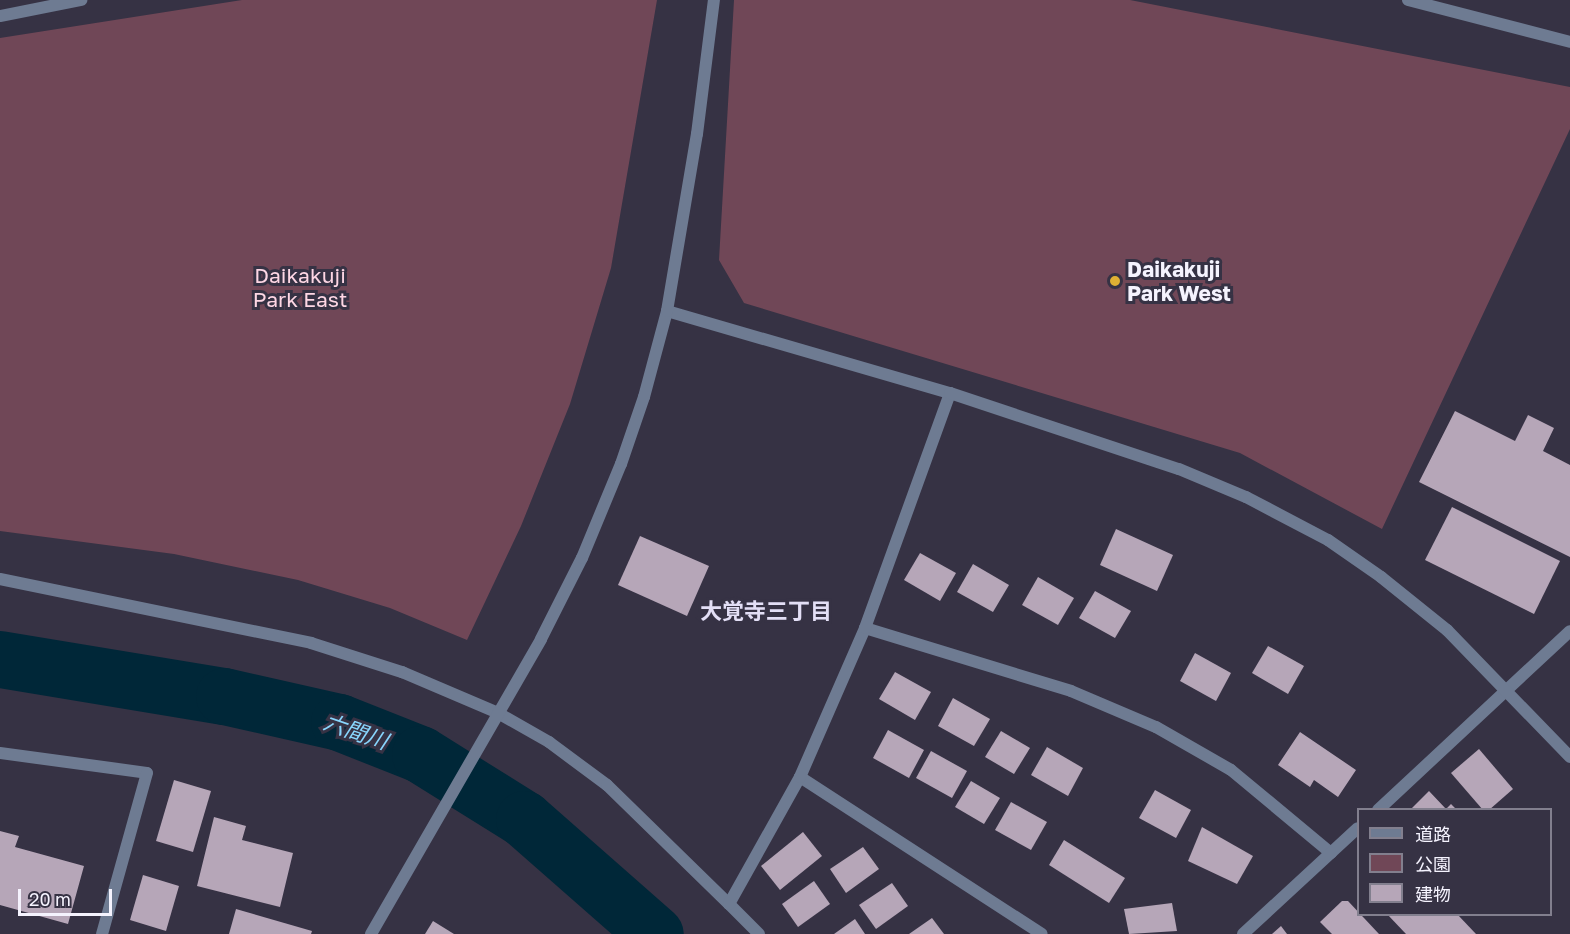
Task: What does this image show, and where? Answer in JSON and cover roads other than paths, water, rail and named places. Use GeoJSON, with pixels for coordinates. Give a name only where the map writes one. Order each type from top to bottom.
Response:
{"type":"FeatureCollection","features":[{"type":"Feature","properties":{"kind":"street"},"geometry":{"type":"LineString","coordinates":[[0,16],[81,0]]}},
{"type":"Feature","properties":{"kind":"street"},"geometry":{"type":"LineString","coordinates":[[372,934],[489,731],[586,548],[644,397],[667,311],[697,134],[714,0]]}},
{"type":"Feature","properties":{"kind":"street"},"geometry":{"type":"LineString","coordinates":[[1408,0],[1570,42]]}},
{"type":"Feature","properties":{"kind":"street"},"geometry":{"type":"LineString","coordinates":[[667,311],[950,393],[1179,469],[1246,497],[1328,540],[1447,630],[1509,690],[1570,757]]}},
{"type":"Feature","properties":{"kind":"street"},"geometry":{"type":"LineString","coordinates":[[729,904],[800,777],[865,628],[950,393]]}},
{"type":"Feature","properties":{"kind":"street"},"geometry":{"type":"LineString","coordinates":[[0,579],[311,643],[402,672],[498,713],[549,742],[607,785],[759,934]]}},
{"type":"Feature","properties":{"kind":"street"},"geometry":{"type":"LineString","coordinates":[[865,628],[1071,691],[1156,727],[1231,770],[1331,853]]}},
{"type":"Feature","properties":{"kind":"street"},"geometry":{"type":"LineString","coordinates":[[1380,808],[1570,631]]}},
{"type":"Feature","properties":{"kind":"street"},"geometry":{"type":"LineString","coordinates":[[0,753],[147,773],[102,934]]}},
{"type":"Feature","properties":{"kind":"street"},"geometry":{"type":"LineString","coordinates":[[800,777],[1042,934]]}},
{"type":"Feature","properties":{"kind":"street"},"geometry":{"type":"LineString","coordinates":[[1243,934],[1357,830]]}},
{"type":"Feature","properties":{"kind":"waterway","name":"六間川"},"geometry":{"type":"LineString","coordinates":[[0,659],[224,696],[339,722],[420,754],[524,819],[655,934]]}},
{"type":"Feature","properties":{"kind":"place","name":"Daikakuji Park West"},"geometry":{"type":"Point","coordinates":[1115,281]}},
{"type":"Feature","properties":{"kind":"district","name":"大覚寺三丁目"},"geometry":{"type":"Point","coordinates":[766,611]}},
{"type":"Feature","properties":{"kind":"park label","name":"Daikakuji Park East"},"geometry":{"type":"Point","coordinates":[300,287]}}]}
